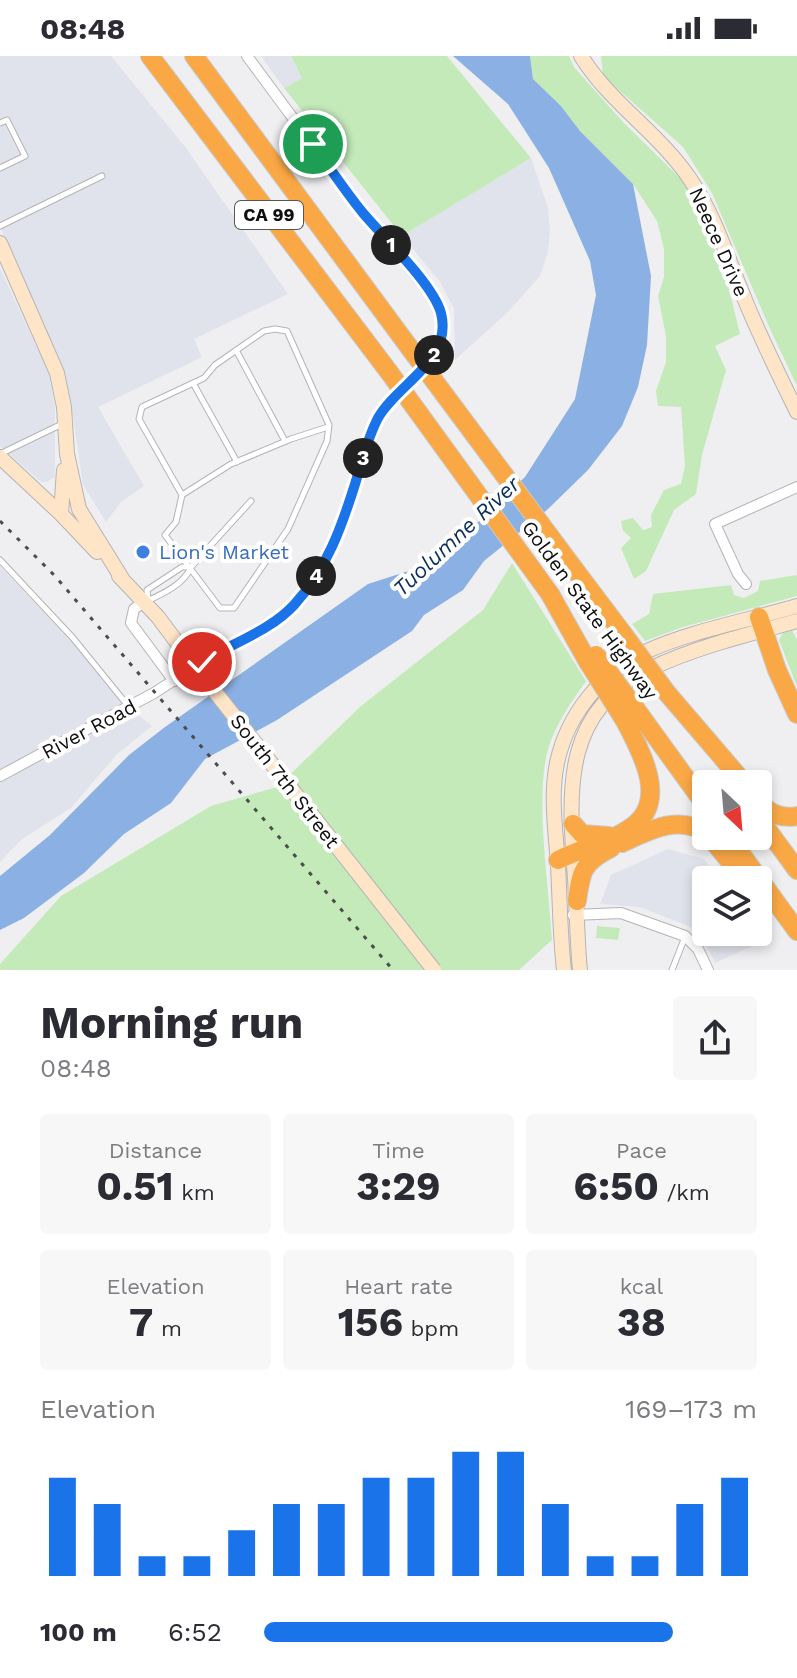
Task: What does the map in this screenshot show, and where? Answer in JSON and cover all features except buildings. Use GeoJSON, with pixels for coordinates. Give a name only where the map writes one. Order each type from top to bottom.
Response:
{"type":"FeatureCollection","features":[{"type":"Feature","properties":{"kind":"highway","name":"Golden State Highway"},"geometry":{"type":"LineString","coordinates":[[150,56],[389,372],[550,594],[632,717],[692,789]]}},
{"type":"Feature","properties":{"kind":"highway","name":"Golden State Highway"},"geometry":{"type":"LineString","coordinates":[[194,56],[724,770]]}},
{"type":"Feature","properties":{"kind":"highway"},"geometry":{"type":"LineString","coordinates":[[762,624],[777,670],[797,714]]}},
{"type":"Feature","properties":{"kind":"highway"},"geometry":{"type":"LineString","coordinates":[[667,693],[733,770]]}},
{"type":"Feature","properties":{"kind":"highway"},"geometry":{"type":"LineString","coordinates":[[577,908],[581,873],[588,862],[640,821],[647,805],[647,767],[632,717]]}},
{"type":"Feature","properties":{"kind":"highway"},"geometry":{"type":"LineString","coordinates":[[772,814],[797,816]]}},
{"type":"Feature","properties":{"kind":"highway"},"geometry":{"type":"LineString","coordinates":[[573,824],[582,834],[615,840]]}},
{"type":"Feature","properties":{"kind":"highway"},"geometry":{"type":"LineString","coordinates":[[568,857],[671,824],[692,826]]}},
{"type":"Feature","properties":{"kind":"highway"},"geometry":{"type":"LineString","coordinates":[[772,836],[797,870]]}},
{"type":"Feature","properties":{"kind":"highway"},"geometry":{"type":"LineString","coordinates":[[720,850],[733,866]]}},
{"type":"Feature","properties":{"kind":"highway"},"geometry":{"type":"LineString","coordinates":[[738,850],[797,931]]}},
{"type":"Feature","properties":{"kind":"highway"},"geometry":{"type":"LineString","coordinates":[[772,911],[797,937]]}},
{"type":"Feature","properties":{"kind":"street","name":"River Road"},"geometry":{"type":"LineString","coordinates":[[0,776],[130,707],[224,648],[268,627],[281,617],[305,592],[336,541],[378,419],[391,401],[430,362],[438,346],[442,328],[440,312],[432,295],[352,198],[247,56]]}},
{"type":"Feature","properties":{"kind":"street","name":"Neece Drive"},"geometry":{"type":"LineString","coordinates":[[581,56],[601,84],[650,131],[690,179],[711,214],[759,333],[797,412]]}},
{"type":"Feature","properties":{"kind":"street"},"geometry":{"type":"LineString","coordinates":[[0,243],[54,362],[66,422],[67,454],[61,514]]}},
{"type":"Feature","properties":{"kind":"street"},"geometry":{"type":"LineString","coordinates":[[67,454],[79,509],[123,580]]}},
{"type":"Feature","properties":{"kind":"street","name":"South 7th Street"},"geometry":{"type":"LineString","coordinates":[[0,456],[146,601],[434,970]]}},
{"type":"Feature","properties":{"kind":"street"},"geometry":{"type":"LineString","coordinates":[[746,584],[738,574],[715,524],[797,487]]}},
{"type":"Feature","properties":{"kind":"street"},"geometry":{"type":"LineString","coordinates":[[146,601],[134,609],[131,623],[174,681]]}},
{"type":"Feature","properties":{"kind":"street"},"geometry":{"type":"LineString","coordinates":[[564,970],[561,915],[573,824],[573,768],[580,743],[598,712],[614,693],[635,677],[762,624],[797,606]]}},
{"type":"Feature","properties":{"kind":"street"},"geometry":{"type":"LineString","coordinates":[[580,970],[577,908],[555,804],[556,765],[570,725],[595,689],[645,652],[762,624],[797,621]]}},
{"type":"Feature","properties":{"kind":"street"},"geometry":{"type":"LineString","coordinates":[[561,915],[577,908],[644,919],[685,936],[698,949],[708,970]]}},
{"type":"Feature","properties":{"kind":"lane"},"geometry":{"type":"LineString","coordinates":[[0,123],[7,120],[25,156],[0,168]]}},
{"type":"Feature","properties":{"kind":"lane"},"geometry":{"type":"LineString","coordinates":[[0,226],[102,176]]}},
{"type":"Feature","properties":{"kind":"lane"},"geometry":{"type":"LineString","coordinates":[[264,331],[287,331],[328,427],[327,441],[288,529],[234,608],[220,608],[165,535],[176,522],[182,495],[139,419],[142,407],[204,378],[215,365],[236,350],[264,331]]}},
{"type":"Feature","properties":{"kind":"lane"},"geometry":{"type":"LineString","coordinates":[[236,350],[285,441]]}},
{"type":"Feature","properties":{"kind":"lane"},"geometry":{"type":"LineString","coordinates":[[193,383],[237,462]]}},
{"type":"Feature","properties":{"kind":"lane"},"geometry":{"type":"LineString","coordinates":[[0,456],[66,422]]}},
{"type":"Feature","properties":{"kind":"lane"},"geometry":{"type":"LineString","coordinates":[[182,495],[237,462],[328,427]]}},
{"type":"Feature","properties":{"kind":"lane"},"geometry":{"type":"LineString","coordinates":[[191,567],[182,567],[147,590],[146,601],[156,599],[185,577],[251,501]]}},
{"type":"Feature","properties":{"kind":"lane"},"geometry":{"type":"LineString","coordinates":[[0,560],[130,707]]}},
{"type":"Feature","properties":{"kind":"lane"},"geometry":{"type":"LineString","coordinates":[[672,970],[685,936]]}},
{"type":"Feature","properties":{"kind":"shaded area"},"geometry":{"type":"Polygon","coordinates":[[[0,56],[111,56],[186,148],[288,294],[194,339],[202,357],[98,407],[144,486],[121,502],[106,522],[83,485],[64,369],[0,227],[0,56]]]}},
{"type":"Feature","properties":{"kind":"shaded area"},"geometry":{"type":"Polygon","coordinates":[[[261,56],[291,56],[302,78],[284,88],[261,56]]]}},
{"type":"Feature","properties":{"kind":"shaded area"},"geometry":{"type":"Polygon","coordinates":[[[531,158],[548,208],[550,231],[548,252],[540,276],[509,311],[455,360],[454,309],[439,280],[402,236],[531,158]]]}},
{"type":"Feature","properties":{"kind":"shaded area"},"geometry":{"type":"Polygon","coordinates":[[[0,268],[49,374],[55,406],[55,477],[47,482],[41,482],[0,446],[0,268]]]}},
{"type":"Feature","properties":{"kind":"shaded area"},"geometry":{"type":"Polygon","coordinates":[[[0,566],[76,646],[122,702],[152,726],[116,755],[71,808],[22,839],[0,862],[0,566]]]}},
{"type":"Feature","properties":{"kind":"shaded area"},"geometry":{"type":"Polygon","coordinates":[[[668,849],[704,859],[709,866],[692,866],[692,928],[640,907],[600,904],[611,875],[668,849]]]}},
{"type":"Feature","properties":{"kind":"shaded area"},"geometry":{"type":"Polygon","coordinates":[[[706,946],[752,946],[715,963],[706,946]]]}},
{"type":"Feature","properties":{"kind":"green space"},"geometry":{"type":"Polygon","coordinates":[[[291,56],[447,56],[531,158],[402,236],[284,88],[302,78],[291,56]]]}},
{"type":"Feature","properties":{"kind":"green space"},"geometry":{"type":"Polygon","coordinates":[[[530,56],[569,56],[574,67],[623,122],[681,179],[698,205],[728,285],[740,334],[715,346],[726,370],[702,455],[696,494],[674,510],[646,571],[634,579],[621,548],[631,538],[623,531],[621,521],[633,518],[643,530],[652,527],[651,515],[664,490],[681,484],[685,466],[681,407],[658,406],[656,391],[666,362],[666,336],[658,296],[664,277],[664,249],[657,221],[633,184],[533,79],[530,56]]]}},
{"type":"Feature","properties":{"kind":"green space"},"geometry":{"type":"Polygon","coordinates":[[[601,56],[797,56],[797,386],[712,193],[683,147],[603,76],[601,56]]]}},
{"type":"Feature","properties":{"kind":"green space"},"geometry":{"type":"Polygon","coordinates":[[[512,563],[586,681],[556,729],[545,766],[543,814],[552,940],[519,970],[0,970],[0,964],[61,896],[211,806],[277,787],[361,706],[483,610],[512,563]]]}},
{"type":"Feature","properties":{"kind":"green space"},"geometry":{"type":"Polygon","coordinates":[[[797,575],[797,596],[683,627],[645,641],[632,624],[649,614],[653,594],[731,585],[734,595],[744,598],[758,591],[760,581],[797,575]]]}},
{"type":"Feature","properties":{"kind":"green space"},"geometry":{"type":"Polygon","coordinates":[[[792,630],[797,640],[797,687],[779,640],[782,634],[792,630]]]}},
{"type":"Feature","properties":{"kind":"green space"},"geometry":{"type":"Polygon","coordinates":[[[597,926],[620,928],[618,940],[596,938],[597,926]]]}},
{"type":"Feature","properties":{"kind":"water"},"geometry":{"type":"Polygon","coordinates":[[[453,56],[530,56],[533,79],[633,184],[651,276],[647,345],[638,387],[622,426],[588,470],[548,509],[484,561],[463,590],[424,615],[412,631],[277,720],[205,759],[171,803],[124,834],[84,873],[24,918],[0,930],[0,876],[50,835],[129,755],[368,584],[424,566],[451,548],[525,477],[575,399],[596,295],[590,261],[549,168],[508,104],[453,56]]]}},
{"type":"Feature","properties":{"kind":"railway"},"geometry":{"type":"LineString","coordinates":[[0,521],[55,576],[393,970]]}},
{"type":"Feature","properties":{"kind":"place","name":"Lion's Market"},"geometry":{"type":"Point","coordinates":[143,552]}},
{"type":"Feature","properties":{"kind":"route"},"geometry":{"type":"LineString","coordinates":[[202,662],[268,627],[305,592],[336,541],[378,419],[391,401],[430,362],[440,340],[442,320],[438,304],[352,198],[313,144]]}},
{"type":"Feature","properties":{"kind":"water label","name":"Tuolumne River"},"geometry":{"type":"Point","coordinates":[456,536]}}]}
